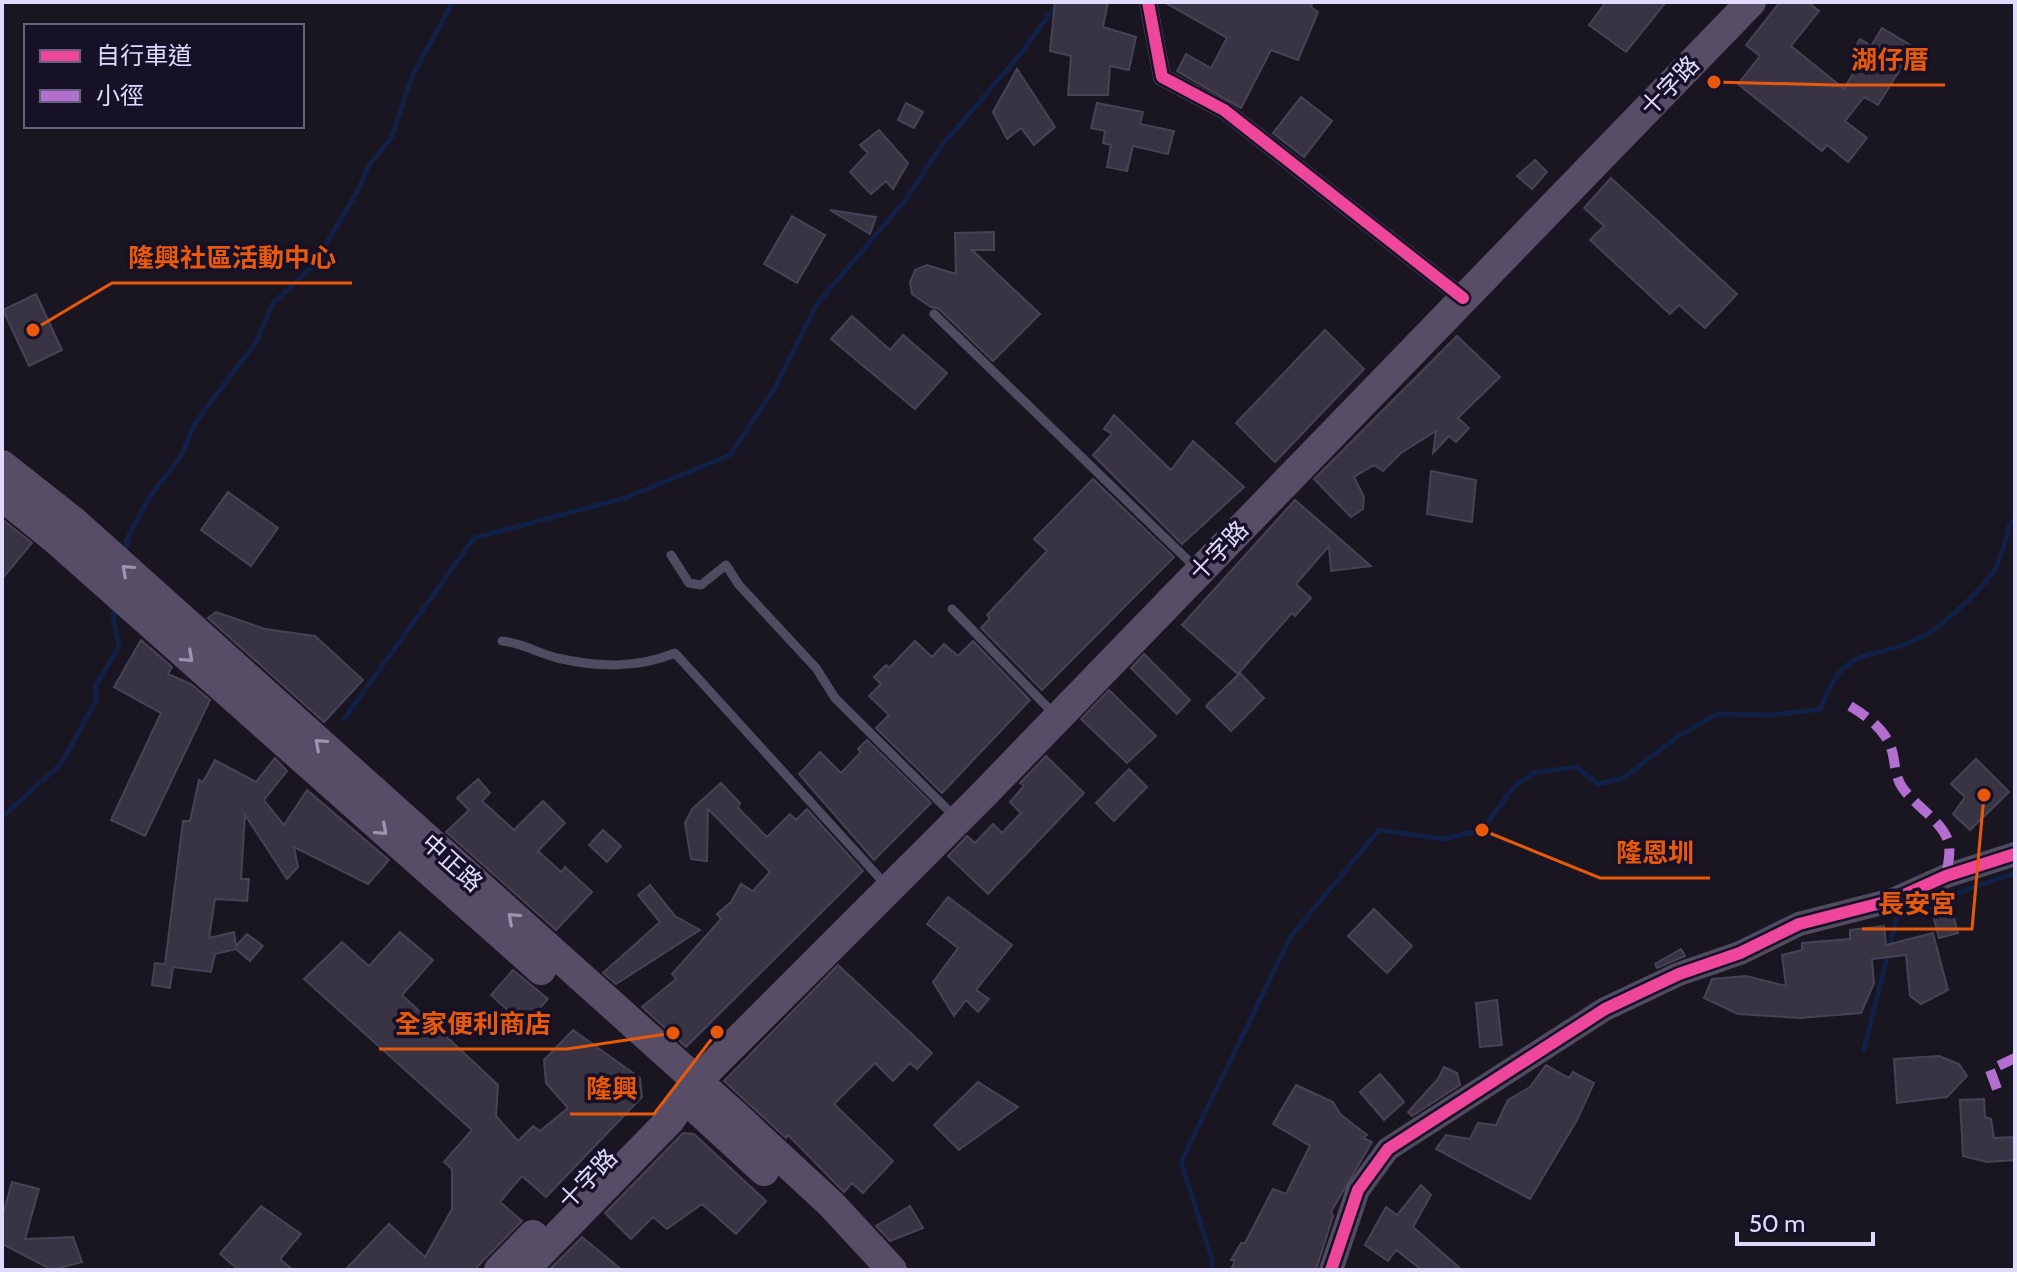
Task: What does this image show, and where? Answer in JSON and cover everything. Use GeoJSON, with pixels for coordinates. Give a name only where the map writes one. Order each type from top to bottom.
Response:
{"type":"FeatureCollection","features":[{"type":"Feature","properties":{"kind":"main road","name":"十字路"},"geometry":{"type":"LineString","coordinates":[[524,1270],[670,1120],[689,1090],[959,821],[1751,2]]}},
{"type":"Feature","properties":{"kind":"main road","name":"中正路"},"geometry":{"type":"LineString","coordinates":[[2,465],[73,521],[689,1090],[864,1270]]}},
{"type":"Feature","properties":{"kind":"main road","name":"中正路"},"geometry":{"type":"LineString","coordinates":[[2,496],[689,1090],[832,1205],[892,1270]]}},
{"type":"Feature","properties":{"kind":"main road","name":"十字路"},"geometry":{"type":"LineString","coordinates":[[499,1270],[658,1106],[689,1090]]}},
{"type":"Feature","properties":{"kind":"street"},"geometry":{"type":"LineString","coordinates":[[1148,2],[1162,77],[1224,110],[1463,298]]}},
{"type":"Feature","properties":{"kind":"street"},"geometry":{"type":"LineString","coordinates":[[1331,1270],[1358,1190],[1388,1149],[1605,1009],[1679,974],[1740,953],[1799,924],[1893,900],[1946,876],[2015,854]]}},
{"type":"Feature","properties":{"kind":"lane"},"geometry":{"type":"LineString","coordinates":[[934,314],[1200,572]]}},
{"type":"Feature","properties":{"kind":"lane"},"geometry":{"type":"LineString","coordinates":[[671,555],[689,583],[701,585],[726,565],[739,585],[816,668],[835,698],[959,821]]}},
{"type":"Feature","properties":{"kind":"lane"},"geometry":{"type":"LineString","coordinates":[[952,609],[1058,718]]}},
{"type":"Feature","properties":{"kind":"lane"},"geometry":{"type":"LineString","coordinates":[[502,641],[518,643],[555,658],[610,666],[647,664],[675,653],[891,890]]}},
{"type":"Feature","properties":{"kind":"building"},"geometry":{"type":"Polygon","coordinates":[[[1055,2],[1108,2],[1103,27],[1136,37],[1129,70],[1110,66],[1108,95],[1068,95],[1071,56],[1050,51],[1055,2]]]}},
{"type":"Feature","properties":{"kind":"building"},"geometry":{"type":"Polygon","coordinates":[[[1164,2],[1313,2],[1311,7],[1318,12],[1298,60],[1271,50],[1241,108],[1177,71],[1186,54],[1211,68],[1227,38],[1164,2]]]}},
{"type":"Feature","properties":{"kind":"building"},"geometry":{"type":"Polygon","coordinates":[[[1606,2],[1666,2],[1626,52],[1589,25],[1606,2]]]}},
{"type":"Feature","properties":{"kind":"building"},"geometry":{"type":"Polygon","coordinates":[[[1780,2],[1808,2],[1819,11],[1791,46],[1844,89],[1860,62],[1850,56],[1860,39],[1871,46],[1882,28],[1914,47],[1878,105],[1864,97],[1845,121],[1867,138],[1848,162],[1827,145],[1822,151],[1738,84],[1760,56],[1746,45],[1780,2]]]}},
{"type":"Feature","properties":{"kind":"building"},"geometry":{"type":"Polygon","coordinates":[[[1017,69],[1055,127],[1034,145],[1021,128],[1007,139],[993,112],[1017,69]]]}},
{"type":"Feature","properties":{"kind":"building"},"geometry":{"type":"Polygon","coordinates":[[[1301,97],[1332,121],[1304,157],[1273,133],[1301,97]]]}},
{"type":"Feature","properties":{"kind":"building"},"geometry":{"type":"Polygon","coordinates":[[[906,103],[923,112],[914,128],[898,120],[906,103]]]}},
{"type":"Feature","properties":{"kind":"building"},"geometry":{"type":"Polygon","coordinates":[[[1097,103],[1143,112],[1140,124],[1174,131],[1168,154],[1133,146],[1127,171],[1107,167],[1111,145],[1103,143],[1105,131],[1091,128],[1097,103]]]}},
{"type":"Feature","properties":{"kind":"building"},"geometry":{"type":"Polygon","coordinates":[[[879,130],[908,163],[893,189],[886,181],[871,194],[850,172],[868,153],[860,145],[879,130]]]}},
{"type":"Feature","properties":{"kind":"building"},"geometry":{"type":"Polygon","coordinates":[[[1535,160],[1547,172],[1532,189],[1517,176],[1535,160]]]}},
{"type":"Feature","properties":{"kind":"building"},"geometry":{"type":"Polygon","coordinates":[[[1611,178],[1737,294],[1705,328],[1679,305],[1670,314],[1590,240],[1604,226],[1584,208],[1611,178]]]}},
{"type":"Feature","properties":{"kind":"building"},"geometry":{"type":"Polygon","coordinates":[[[830,210],[876,217],[870,234],[830,210]]]}},
{"type":"Feature","properties":{"kind":"building"},"geometry":{"type":"Polygon","coordinates":[[[792,216],[825,235],[797,283],[764,264],[792,216]]]}},
{"type":"Feature","properties":{"kind":"building"},"geometry":{"type":"Polygon","coordinates":[[[994,232],[994,250],[972,250],[1040,314],[993,361],[939,309],[912,294],[910,282],[915,270],[927,265],[956,274],[955,233],[994,232]]]}},
{"type":"Feature","properties":{"kind":"building"},"geometry":{"type":"Polygon","coordinates":[[[36,294],[62,350],[29,366],[3,310],[36,294]]]}},
{"type":"Feature","properties":{"kind":"building"},"geometry":{"type":"Polygon","coordinates":[[[852,316],[890,350],[903,335],[947,373],[915,409],[831,339],[852,316]]]}},
{"type":"Feature","properties":{"kind":"building"},"geometry":{"type":"Polygon","coordinates":[[[1325,330],[1364,369],[1275,462],[1236,423],[1325,330]]]}},
{"type":"Feature","properties":{"kind":"building"},"geometry":{"type":"Polygon","coordinates":[[[1457,336],[1500,377],[1458,418],[1469,428],[1456,442],[1449,436],[1433,453],[1436,431],[1401,453],[1383,471],[1374,465],[1354,477],[1364,497],[1363,509],[1351,517],[1314,479],[1457,336]]]}},
{"type":"Feature","properties":{"kind":"building"},"geometry":{"type":"Polygon","coordinates":[[[1114,415],[1171,470],[1193,441],[1244,487],[1182,544],[1093,455],[1112,434],[1104,429],[1114,415]]]}},
{"type":"Feature","properties":{"kind":"building"},"geometry":{"type":"Polygon","coordinates":[[[1431,471],[1476,480],[1472,522],[1427,514],[1431,471]]]}},
{"type":"Feature","properties":{"kind":"building"},"geometry":{"type":"Polygon","coordinates":[[[1093,479],[1174,557],[1042,690],[981,628],[990,618],[987,615],[1047,551],[1034,539],[1093,479]]]}},
{"type":"Feature","properties":{"kind":"building"},"geometry":{"type":"Polygon","coordinates":[[[228,492],[278,528],[251,566],[201,530],[228,492]]]}},
{"type":"Feature","properties":{"kind":"building"},"geometry":{"type":"Polygon","coordinates":[[[1295,500],[1371,566],[1331,571],[1329,546],[1296,584],[1311,598],[1295,616],[1292,613],[1238,674],[1182,625],[1295,500]]]}},
{"type":"Feature","properties":{"kind":"building"},"geometry":{"type":"Polygon","coordinates":[[[2,519],[32,543],[2,579],[2,519]]]}},
{"type":"Feature","properties":{"kind":"building"},"geometry":{"type":"Polygon","coordinates":[[[216,612],[265,629],[315,636],[363,680],[324,722],[208,618],[216,612]]]}},
{"type":"Feature","properties":{"kind":"building"},"geometry":{"type":"Polygon","coordinates":[[[141,640],[172,667],[168,674],[191,684],[210,700],[145,836],[111,820],[161,713],[114,687],[141,640]]]}},
{"type":"Feature","properties":{"kind":"building"},"geometry":{"type":"Polygon","coordinates":[[[915,641],[932,657],[944,644],[958,656],[973,641],[1030,700],[942,793],[876,728],[889,715],[869,696],[881,684],[874,677],[886,665],[889,668],[915,641]]]}},
{"type":"Feature","properties":{"kind":"building"},"geometry":{"type":"Polygon","coordinates":[[[1144,654],[1190,700],[1177,714],[1131,668],[1144,654]]]}},
{"type":"Feature","properties":{"kind":"building"},"geometry":{"type":"Polygon","coordinates":[[[1240,673],[1264,698],[1231,731],[1206,706],[1240,673]]]}},
{"type":"Feature","properties":{"kind":"building"},"geometry":{"type":"Polygon","coordinates":[[[1109,690],[1156,736],[1127,763],[1081,719],[1109,690]]]}},
{"type":"Feature","properties":{"kind":"building"},"geometry":{"type":"Polygon","coordinates":[[[867,740],[931,803],[874,860],[799,774],[820,752],[841,773],[861,752],[858,749],[867,740]]]}},
{"type":"Feature","properties":{"kind":"building"},"geometry":{"type":"Polygon","coordinates":[[[1046,756],[1084,793],[988,894],[948,856],[967,836],[975,843],[993,824],[1002,833],[1021,813],[1010,802],[1024,786],[1020,783],[1046,756]]]}},
{"type":"Feature","properties":{"kind":"building"},"geometry":{"type":"Polygon","coordinates":[[[275,758],[287,771],[264,800],[284,825],[307,790],[389,860],[368,884],[294,847],[298,867],[287,879],[245,815],[241,879],[249,879],[247,901],[215,899],[209,938],[234,932],[236,946],[247,934],[263,946],[250,961],[236,949],[215,954],[211,972],[173,967],[170,988],[152,985],[155,963],[165,964],[183,821],[190,821],[199,780],[203,782],[215,760],[256,782],[275,758]]]}},
{"type":"Feature","properties":{"kind":"building"},"geometry":{"type":"Polygon","coordinates":[[[1976,759],[2009,792],[1970,830],[1953,814],[1965,797],[1951,784],[1976,759]]]}},
{"type":"Feature","properties":{"kind":"building"},"geometry":{"type":"Polygon","coordinates":[[[1129,769],[1147,787],[1114,821],[1096,803],[1129,769]]]}},
{"type":"Feature","properties":{"kind":"building"},"geometry":{"type":"Polygon","coordinates":[[[478,779],[490,793],[482,801],[514,830],[543,801],[565,823],[538,851],[561,872],[565,867],[592,892],[556,930],[446,832],[469,810],[457,798],[478,779]]]}},
{"type":"Feature","properties":{"kind":"building"},"geometry":{"type":"Polygon","coordinates":[[[721,783],[740,803],[738,808],[767,837],[790,814],[796,820],[807,809],[863,871],[686,1047],[642,1007],[676,979],[672,974],[721,919],[717,914],[731,902],[741,884],[753,891],[770,872],[708,809],[707,861],[691,859],[685,823],[692,809],[721,783]]]}},
{"type":"Feature","properties":{"kind":"building"},"geometry":{"type":"Polygon","coordinates":[[[603,830],[621,846],[607,862],[589,845],[603,830]]]}},
{"type":"Feature","properties":{"kind":"building"},"geometry":{"type":"Polygon","coordinates":[[[650,885],[675,916],[700,930],[616,984],[603,973],[660,922],[638,895],[650,885]]]}},
{"type":"Feature","properties":{"kind":"building"},"geometry":{"type":"Polygon","coordinates":[[[1948,895],[1958,933],[1939,938],[1929,900],[1948,895]]]}},
{"type":"Feature","properties":{"kind":"building"},"geometry":{"type":"Polygon","coordinates":[[[948,897],[1012,945],[976,990],[989,999],[978,1012],[966,1000],[954,1016],[933,982],[958,948],[927,924],[948,897]]]}},
{"type":"Feature","properties":{"kind":"building"},"geometry":{"type":"Polygon","coordinates":[[[1374,909],[1412,946],[1387,973],[1348,936],[1374,909]]]}},
{"type":"Feature","properties":{"kind":"building"},"geometry":{"type":"Polygon","coordinates":[[[1884,926],[1886,945],[1933,933],[1948,990],[1921,1004],[1910,996],[1906,955],[1872,959],[1874,983],[1861,1013],[1800,1018],[1738,1014],[1704,998],[1712,979],[1746,976],[1786,986],[1782,955],[1802,950],[1802,943],[1850,939],[1850,930],[1884,926]]]}},
{"type":"Feature","properties":{"kind":"building"},"geometry":{"type":"Polygon","coordinates":[[[400,932],[433,960],[402,995],[498,1085],[496,1116],[518,1141],[533,1126],[540,1131],[568,1108],[546,1083],[544,1060],[573,1030],[640,1078],[642,1097],[546,1197],[522,1176],[500,1202],[522,1221],[474,1270],[345,1270],[389,1224],[425,1257],[452,1209],[452,1169],[444,1162],[472,1130],[304,979],[342,942],[369,966],[400,932]]]}},
{"type":"Feature","properties":{"kind":"building"},"geometry":{"type":"Polygon","coordinates":[[[1681,949],[1685,956],[1657,968],[1655,964],[1681,949]]]}},
{"type":"Feature","properties":{"kind":"building"},"geometry":{"type":"Polygon","coordinates":[[[838,965],[932,1053],[917,1069],[910,1063],[893,1081],[875,1063],[834,1104],[893,1161],[863,1193],[852,1183],[844,1192],[788,1135],[786,1138],[724,1081],[838,965]]]}},
{"type":"Feature","properties":{"kind":"building"},"geometry":{"type":"Polygon","coordinates":[[[513,970],[548,999],[524,1025],[491,995],[513,970]]]}},
{"type":"Feature","properties":{"kind":"building"},"geometry":{"type":"Polygon","coordinates":[[[1497,1000],[1502,1045],[1480,1047],[1476,1003],[1497,1000]]]}},
{"type":"Feature","properties":{"kind":"building"},"geometry":{"type":"Polygon","coordinates":[[[1939,1056],[1959,1064],[1967,1076],[1947,1097],[1897,1103],[1894,1059],[1939,1056]]]}},
{"type":"Feature","properties":{"kind":"building"},"geometry":{"type":"Polygon","coordinates":[[[1546,1065],[1569,1078],[1573,1072],[1594,1083],[1577,1120],[1530,1199],[1436,1149],[1446,1135],[1470,1139],[1478,1123],[1496,1125],[1508,1100],[1530,1087],[1546,1065]]]}},
{"type":"Feature","properties":{"kind":"building"},"geometry":{"type":"Polygon","coordinates":[[[1444,1067],[1457,1073],[1460,1085],[1412,1116],[1408,1112],[1438,1079],[1444,1067]]]}},
{"type":"Feature","properties":{"kind":"building"},"geometry":{"type":"Polygon","coordinates":[[[1380,1074],[1404,1102],[1384,1120],[1360,1092],[1380,1074]]]}},
{"type":"Feature","properties":{"kind":"building"},"geometry":{"type":"Polygon","coordinates":[[[978,1082],[1018,1107],[959,1150],[934,1125],[978,1082]]]}},
{"type":"Feature","properties":{"kind":"building"},"geometry":{"type":"Polygon","coordinates":[[[1296,1085],[1333,1102],[1340,1114],[1367,1135],[1363,1138],[1372,1142],[1331,1212],[1333,1216],[1316,1270],[1231,1270],[1235,1261],[1231,1260],[1241,1243],[1245,1243],[1273,1189],[1286,1194],[1310,1146],[1273,1124],[1296,1085]]]}},
{"type":"Feature","properties":{"kind":"building"},"geometry":{"type":"Polygon","coordinates":[[[1984,1099],[1985,1117],[1991,1119],[1994,1138],[2015,1137],[2015,1160],[1987,1162],[1963,1156],[1960,1100],[1984,1099]]]}},
{"type":"Feature","properties":{"kind":"building"},"geometry":{"type":"Polygon","coordinates":[[[683,1133],[694,1134],[766,1201],[736,1234],[702,1204],[667,1229],[653,1217],[631,1239],[605,1213],[683,1133]]]}},
{"type":"Feature","properties":{"kind":"building"},"geometry":{"type":"Polygon","coordinates":[[[12,1182],[39,1189],[25,1239],[73,1237],[82,1262],[52,1270],[2,1244],[2,1218],[12,1182]]]}},
{"type":"Feature","properties":{"kind":"building"},"geometry":{"type":"Polygon","coordinates":[[[1421,1185],[1431,1195],[1413,1227],[1462,1270],[1422,1270],[1396,1250],[1388,1261],[1365,1245],[1386,1207],[1397,1215],[1421,1185]]]}},
{"type":"Feature","properties":{"kind":"building"},"geometry":{"type":"Polygon","coordinates":[[[261,1206],[301,1234],[280,1259],[293,1270],[239,1270],[220,1254],[261,1206]]]}},
{"type":"Feature","properties":{"kind":"building"},"geometry":{"type":"Polygon","coordinates":[[[910,1206],[923,1228],[890,1241],[876,1226],[910,1206]]]}},
{"type":"Feature","properties":{"kind":"building"},"geometry":{"type":"Polygon","coordinates":[[[582,1237],[622,1270],[549,1270],[582,1237]]]}},
{"type":"Feature","properties":{"kind":"waterway"},"geometry":{"type":"LineString","coordinates":[[125,554],[128,537],[149,498],[181,456],[195,423],[256,342],[273,303],[313,266],[357,192],[369,165],[391,138],[413,74],[453,2]]}},
{"type":"Feature","properties":{"kind":"waterway"},"geometry":{"type":"LineString","coordinates":[[344,719],[474,538],[625,498],[730,455],[773,391],[817,304],[907,198],[938,150],[1023,51],[1058,2]]}},
{"type":"Feature","properties":{"kind":"waterway"},"geometry":{"type":"LineString","coordinates":[[1212,1270],[1212,1259],[1181,1162],[1291,936],[1379,830],[1444,839],[1482,830],[1514,787],[1533,773],[1576,767],[1598,784],[1623,778],[1680,735],[1717,714],[1773,715],[1821,709],[1839,673],[1849,664],[1920,638],[1970,598],[1994,571],[2010,524],[2015,520]]}},
{"type":"Feature","properties":{"kind":"waterway"},"geometry":{"type":"LineString","coordinates":[[2,817],[61,764],[96,701],[95,686],[119,647],[113,616],[116,606]]}},
{"type":"Feature","properties":{"kind":"waterway"},"geometry":{"type":"LineString","coordinates":[[1946,897],[2015,873]]}},
{"type":"Feature","properties":{"kind":"waterway"},"geometry":{"type":"LineString","coordinates":[[1864,1049],[1897,917],[1936,901]]}},
{"type":"Feature","properties":{"kind":"marked path"},"geometry":{"type":"LineString","coordinates":[[1850,706],[1883,733],[1892,750],[1902,787],[1947,838],[1949,857],[1946,876]]}},
{"type":"Feature","properties":{"kind":"marked path"},"geometry":{"type":"LineString","coordinates":[[1997,1089],[1990,1070],[2015,1058]]}},
{"type":"Feature","properties":{"kind":"cycle path"},"geometry":{"type":"LineString","coordinates":[[1148,2],[1162,77],[1224,110],[1463,298]]}},
{"type":"Feature","properties":{"kind":"cycle path"},"geometry":{"type":"LineString","coordinates":[[1331,1270],[1358,1190],[1388,1149],[1605,1009],[1679,974],[1740,953],[1799,924],[1893,900],[1946,876],[2015,854]]}},
{"type":"Feature","properties":{"kind":"place","name":"湖仔厝"},"geometry":{"type":"Point","coordinates":[1714,82]}},
{"type":"Feature","properties":{"kind":"place","name":"隆興社區活動中心"},"geometry":{"type":"Point","coordinates":[33,330]}},
{"type":"Feature","properties":{"kind":"place","name":"長安宮"},"geometry":{"type":"Point","coordinates":[1984,795]}},
{"type":"Feature","properties":{"kind":"place","name":"隆恩圳"},"geometry":{"type":"Point","coordinates":[1482,830]}},
{"type":"Feature","properties":{"kind":"place","name":"隆興"},"geometry":{"type":"Point","coordinates":[717,1032]}},
{"type":"Feature","properties":{"kind":"place","name":"全家便利商店"},"geometry":{"type":"Point","coordinates":[673,1033]}}]}
